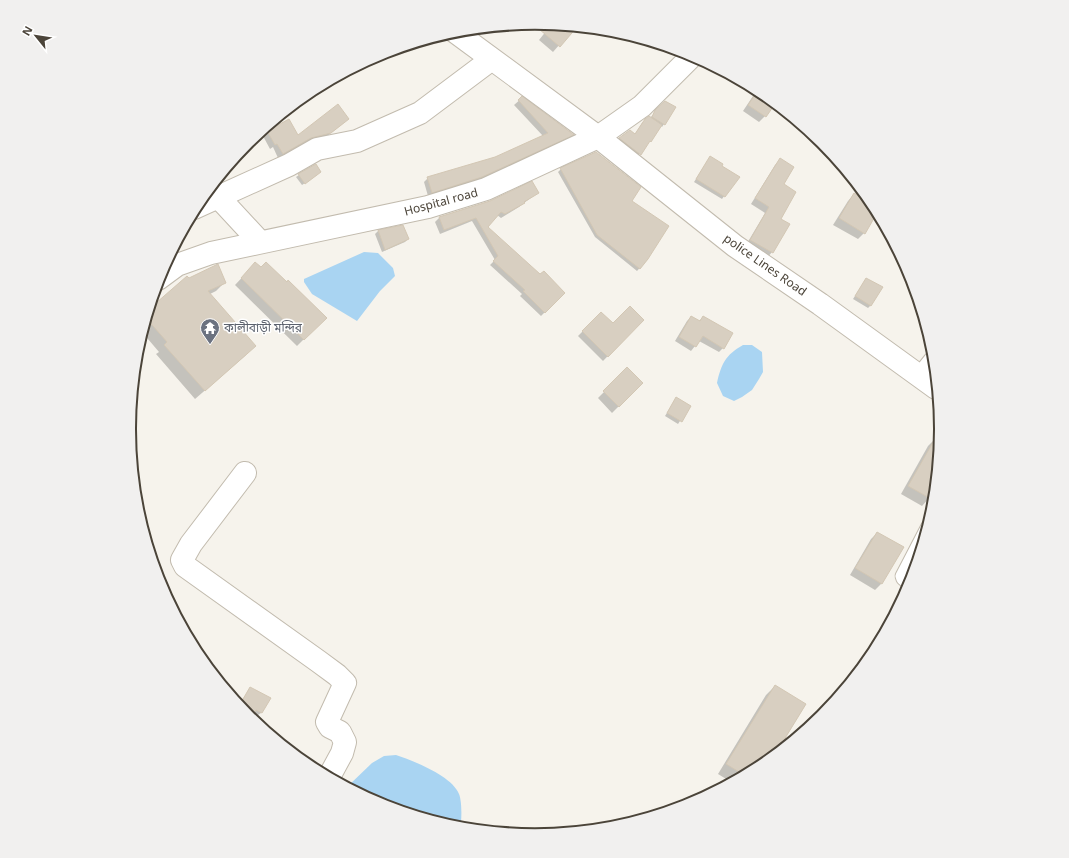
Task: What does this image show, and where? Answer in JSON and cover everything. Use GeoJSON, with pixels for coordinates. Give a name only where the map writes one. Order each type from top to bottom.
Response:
{"type":"FeatureCollection","features":[{"type":"Feature","properties":{"kind":"street","name":"police Lines Road"},"geometry":{"type":"LineString","coordinates":[[462,37],[598,137],[736,246],[820,304],[930,375]]}},
{"type":"Feature","properties":{"kind":"street"},"geometry":{"type":"LineString","coordinates":[[260,242],[214,192],[289,165],[317,149],[357,141],[420,114],[492,58]]}},
{"type":"Feature","properties":{"kind":"street","name":"Hospital road"},"geometry":{"type":"LineString","coordinates":[[168,272],[177,265],[211,253],[428,207],[486,189],[598,137],[642,106],[688,60]]}},
{"type":"Feature","properties":{"kind":"street"},"geometry":{"type":"LineString","coordinates":[[246,473],[191,544],[182,560],[185,566],[318,661],[345,683],[327,722],[330,727],[340,732],[345,742],[342,753],[332,773]]}},
{"type":"Feature","properties":{"kind":"lane"},"geometry":{"type":"LineString","coordinates":[[903,581],[901,576],[914,551]]}},
{"type":"Feature","properties":{"kind":"water"},"geometry":{"type":"Polygon","coordinates":[[[364,252],[378,253],[393,268],[395,276],[380,291],[357,321],[312,294],[304,282],[304,279],[364,252]]]}},
{"type":"Feature","properties":{"kind":"water"},"geometry":{"type":"Polygon","coordinates":[[[743,345],[752,345],[762,352],[763,372],[752,390],[734,401],[723,396],[717,383],[720,371],[725,361],[732,353],[743,345]]]}},
{"type":"Feature","properties":{"kind":"water"},"geometry":{"type":"Polygon","coordinates":[[[396,755],[412,761],[432,770],[449,781],[459,794],[461,801],[461,821],[406,807],[382,798],[351,783],[372,763],[384,756],[396,755]]]}},
{"type":"Feature","properties":{"kind":"building"},"geometry":{"type":"Polygon","coordinates":[[[540,30],[573,32],[560,47],[540,30]]]}},
{"type":"Feature","properties":{"kind":"building"},"geometry":{"type":"Polygon","coordinates":[[[522,96],[574,135],[482,177],[432,193],[427,177],[495,157],[548,133],[518,100],[522,96]]]}},
{"type":"Feature","properties":{"kind":"building"},"geometry":{"type":"Polygon","coordinates":[[[754,96],[772,108],[766,117],[748,105],[754,96]]]}},
{"type":"Feature","properties":{"kind":"building"},"geometry":{"type":"Polygon","coordinates":[[[665,101],[676,107],[665,125],[652,117],[655,110],[665,101]]]}},
{"type":"Feature","properties":{"kind":"building"},"geometry":{"type":"Polygon","coordinates":[[[338,104],[349,119],[331,133],[311,138],[283,154],[277,144],[275,145],[268,132],[289,119],[298,135],[338,104]]]}},
{"type":"Feature","properties":{"kind":"building"},"geometry":{"type":"Polygon","coordinates":[[[649,116],[662,125],[641,155],[619,138],[630,130],[635,134],[645,119],[649,116]]]}},
{"type":"Feature","properties":{"kind":"building"},"geometry":{"type":"Polygon","coordinates":[[[596,152],[641,187],[632,201],[669,226],[640,269],[597,235],[560,168],[596,152]]]}},
{"type":"Feature","properties":{"kind":"building"},"geometry":{"type":"Polygon","coordinates":[[[710,156],[723,164],[722,166],[740,177],[725,197],[696,179],[710,156]]]}},
{"type":"Feature","properties":{"kind":"building"},"geometry":{"type":"Polygon","coordinates":[[[780,158],[794,167],[784,184],[796,192],[781,219],[790,224],[773,253],[750,240],[769,207],[755,198],[780,158]]]}},
{"type":"Feature","properties":{"kind":"building"},"geometry":{"type":"Polygon","coordinates":[[[316,164],[321,172],[305,184],[298,174],[316,164]]]}},
{"type":"Feature","properties":{"kind":"building"},"geometry":{"type":"Polygon","coordinates":[[[532,181],[539,193],[505,214],[501,212],[488,227],[540,274],[544,271],[565,293],[545,313],[523,291],[525,290],[493,261],[498,256],[476,218],[444,230],[439,217],[490,201],[532,181]]]}},
{"type":"Feature","properties":{"kind":"building"},"geometry":{"type":"Polygon","coordinates":[[[854,193],[857,195],[873,219],[865,234],[839,218],[854,193]]]}},
{"type":"Feature","properties":{"kind":"building"},"geometry":{"type":"Polygon","coordinates":[[[403,225],[409,239],[385,250],[378,230],[403,225]]]}},
{"type":"Feature","properties":{"kind":"building"},"geometry":{"type":"Polygon","coordinates":[[[255,262],[261,267],[266,262],[287,282],[288,280],[327,318],[304,340],[241,278],[255,262]]]}},
{"type":"Feature","properties":{"kind":"building","name":"কালীবাড়ী মন্দির"},"geometry":{"type":"Polygon","coordinates":[[[218,264],[226,283],[208,291],[256,346],[205,391],[164,345],[167,342],[150,323],[156,303],[187,276],[189,278],[218,264]]]}},
{"type":"Feature","properties":{"kind":"building"},"geometry":{"type":"Polygon","coordinates":[[[866,278],[883,287],[871,306],[855,296],[866,278]]]}},
{"type":"Feature","properties":{"kind":"building"},"geometry":{"type":"Polygon","coordinates":[[[630,306],[644,320],[608,357],[582,331],[601,312],[613,323],[630,306]]]}},
{"type":"Feature","properties":{"kind":"building"},"geometry":{"type":"Polygon","coordinates":[[[691,316],[700,321],[703,316],[733,333],[724,349],[703,336],[696,347],[679,337],[691,316]]]}},
{"type":"Feature","properties":{"kind":"building"},"geometry":{"type":"Polygon","coordinates":[[[627,367],[643,383],[619,407],[603,391],[627,367]]]}},
{"type":"Feature","properties":{"kind":"building"},"geometry":{"type":"Polygon","coordinates":[[[676,397],[691,406],[682,422],[667,413],[676,397]]]}},
{"type":"Feature","properties":{"kind":"building"},"geometry":{"type":"Polygon","coordinates":[[[934,441],[928,497],[908,486],[934,441]]]}},
{"type":"Feature","properties":{"kind":"building"},"geometry":{"type":"Polygon","coordinates":[[[877,532],[904,547],[882,584],[855,568],[877,532]]]}},
{"type":"Feature","properties":{"kind":"building"},"geometry":{"type":"Polygon","coordinates":[[[775,685],[806,704],[784,741],[777,746],[739,772],[726,764],[775,685]]]}},
{"type":"Feature","properties":{"kind":"building"},"geometry":{"type":"Polygon","coordinates":[[[250,687],[271,698],[262,713],[256,710],[254,713],[242,700],[250,687]]]}},
{"type":"Feature","properties":{"kind":"place","name":"কালীবাড়ী মন্দির"},"geometry":{"type":"Point","coordinates":[210,345]}}]}
